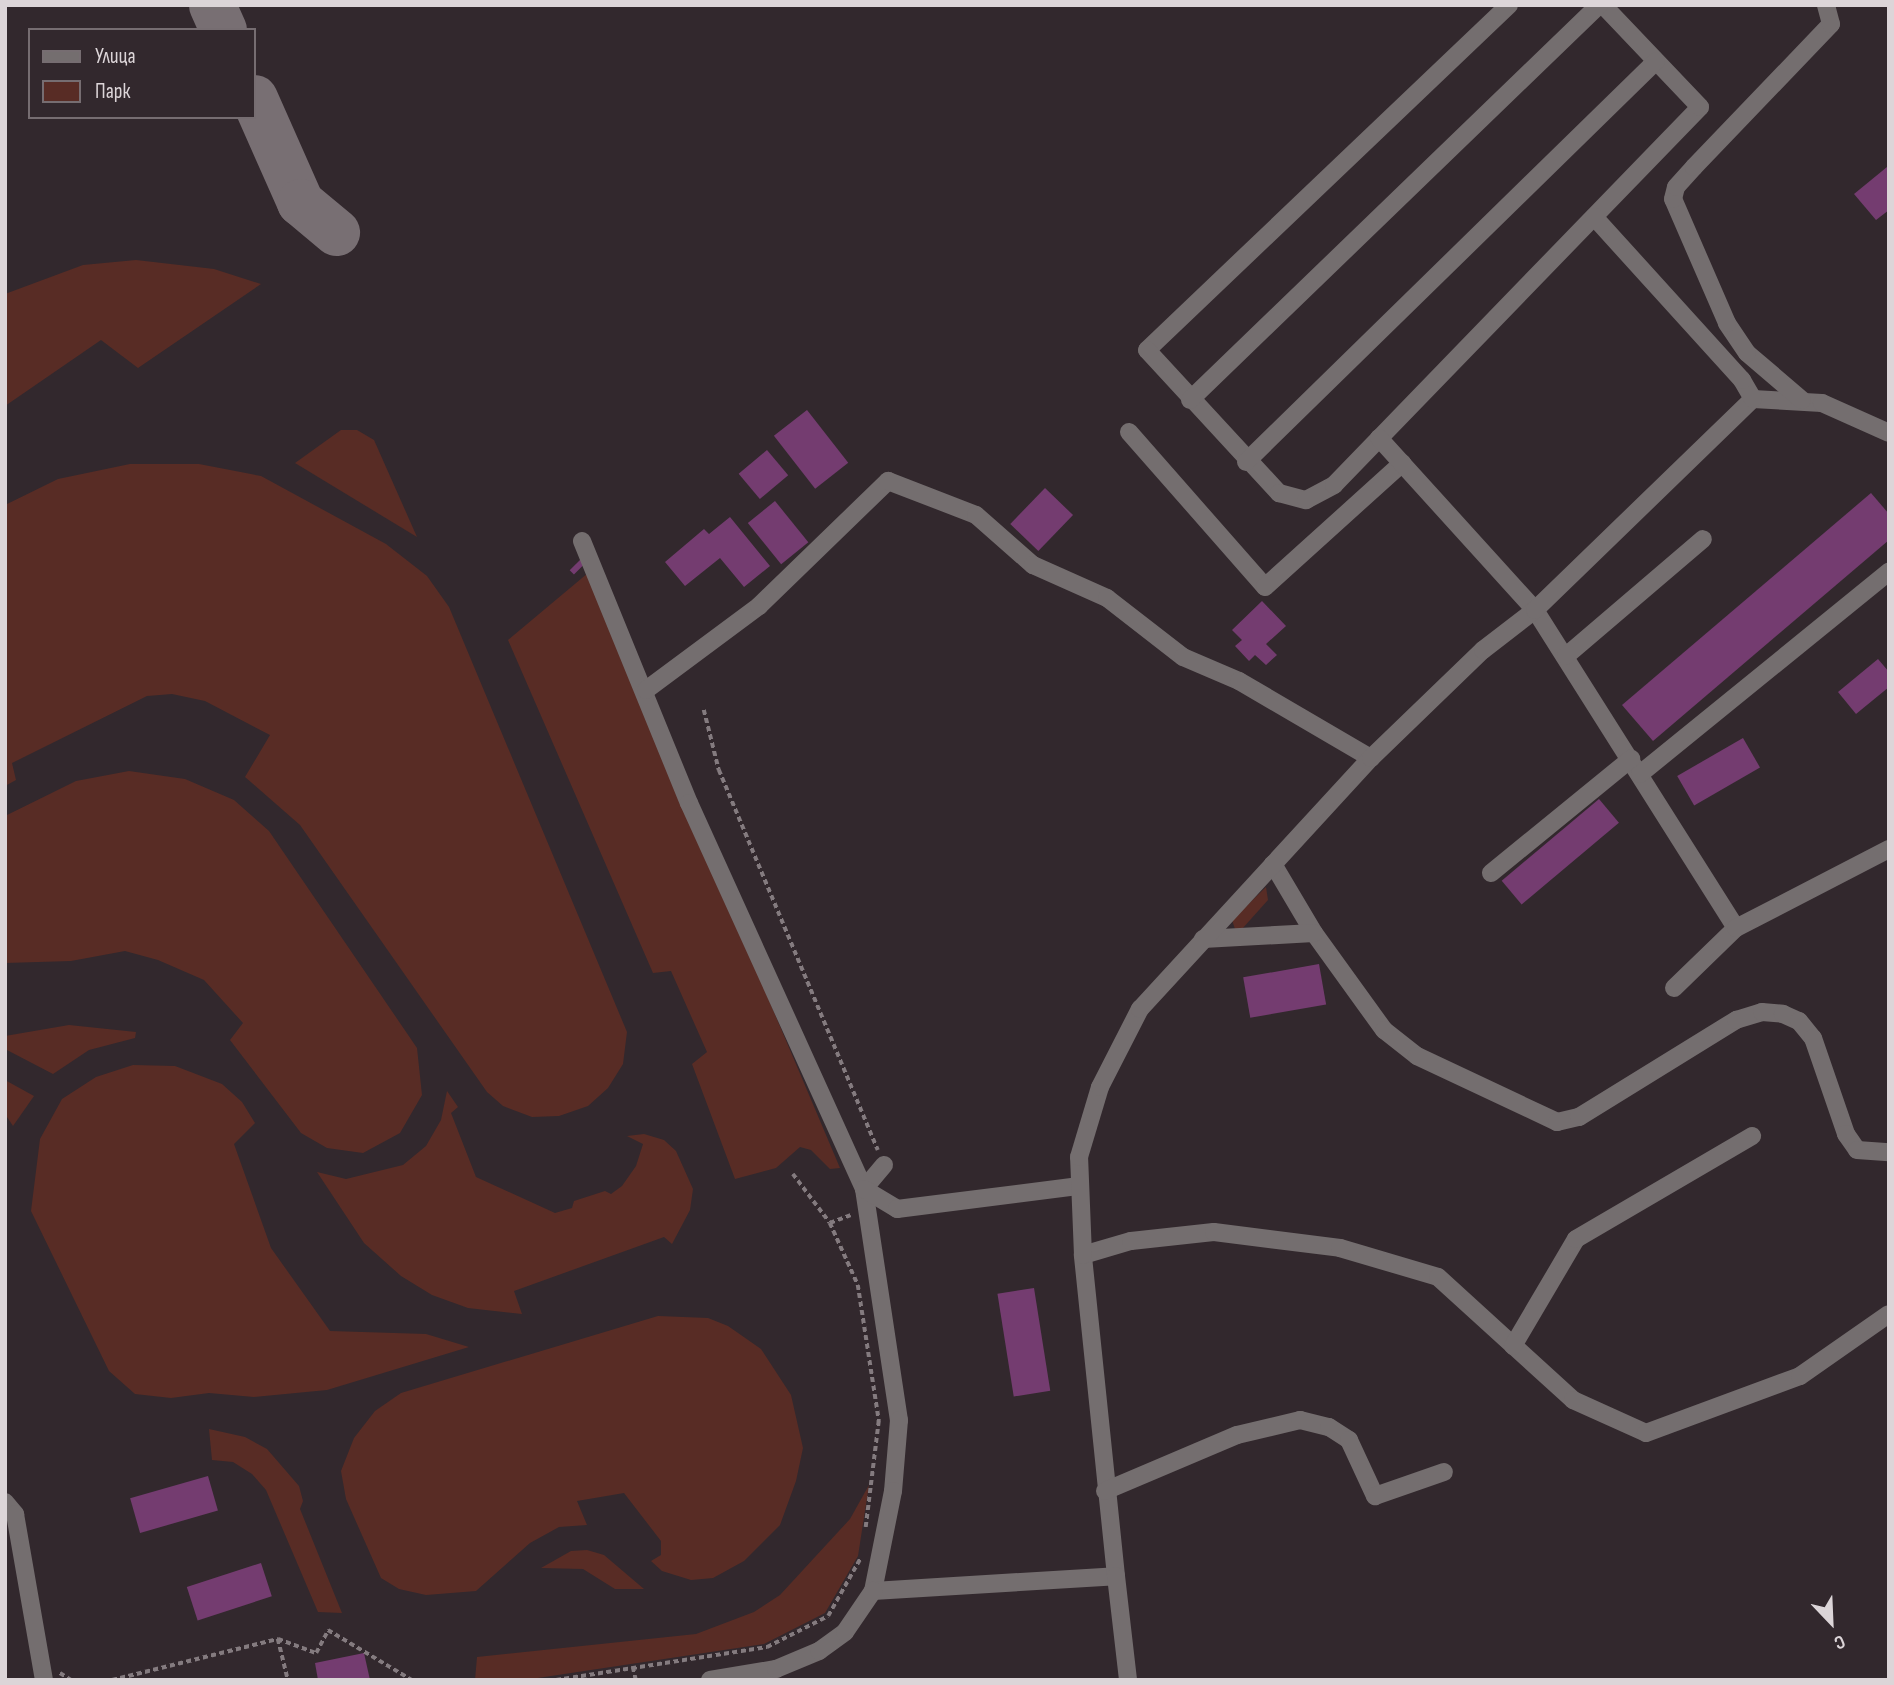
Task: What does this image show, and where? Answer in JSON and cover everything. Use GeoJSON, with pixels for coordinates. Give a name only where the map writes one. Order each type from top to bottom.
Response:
{"type":"FeatureCollection","features":[{"type":"Feature","properties":{"kind":"lane"},"geometry":{"type":"LineString","coordinates":[[1190,400],[1600,5],[1700,107],[1334,485],[1306,500],[1279,493],[1246,462],[1190,400],[1147,350],[1509,5]]}},
{"type":"Feature","properties":{"kind":"lane"},"geometry":{"type":"LineString","coordinates":[[1802,400],[1747,353],[1727,323],[1673,199],[1676,187],[1831,24],[1826,5]]}},
{"type":"Feature","properties":{"kind":"lane"},"geometry":{"type":"LineString","coordinates":[[1246,462],[1656,61]]}},
{"type":"Feature","properties":{"kind":"lane"},"geometry":{"type":"LineString","coordinates":[[1594,217],[1742,380],[1753,399]]}},
{"type":"Feature","properties":{"kind":"lane"},"geometry":{"type":"LineString","coordinates":[[1128,1680],[1105,1491],[1083,1255],[1079,1157],[1100,1087],[1140,1009],[1371,758],[1483,650],[1535,610],[1753,399],[1822,403],[1889,433]]}},
{"type":"Feature","properties":{"kind":"lane"},"geometry":{"type":"LineString","coordinates":[[1129,432],[1265,587],[1402,463]]}},
{"type":"Feature","properties":{"kind":"lane"},"geometry":{"type":"LineString","coordinates":[[1379,438],[1535,610],[1736,928]]}},
{"type":"Feature","properties":{"kind":"lane"},"geometry":{"type":"LineString","coordinates":[[646,690],[760,606],[888,481],[976,515],[1033,565],[1107,598],[1183,656],[1240,681],[1371,758]]}},
{"type":"Feature","properties":{"kind":"lane"},"geometry":{"type":"LineString","coordinates":[[1566,656],[1703,539]]}},
{"type":"Feature","properties":{"kind":"lane"},"geometry":{"type":"LineString","coordinates":[[582,541],[646,690],[689,803],[864,1189],[899,1420],[887,1527],[873,1591],[845,1632],[818,1651],[776,1669],[710,1680]]}},
{"type":"Feature","properties":{"kind":"lane"},"geometry":{"type":"LineString","coordinates":[[1491,873],[1636,766],[1889,572]]}},
{"type":"Feature","properties":{"kind":"lane"},"geometry":{"type":"LineString","coordinates":[[1674,988],[1736,928],[1889,849]]}},
{"type":"Feature","properties":{"kind":"lane"},"geometry":{"type":"LineString","coordinates":[[1273,864],[1314,933],[1384,1030],[1417,1056],[1558,1122],[1579,1117],[1736,1020],[1762,1012],[1783,1014],[1799,1021],[1813,1038],[1846,1134],[1857,1150],[1889,1152]]}},
{"type":"Feature","properties":{"kind":"lane"},"geometry":{"type":"LineString","coordinates":[[1203,939],[1314,933]]}},
{"type":"Feature","properties":{"kind":"lane"},"geometry":{"type":"LineString","coordinates":[[1513,1346],[1576,1239],[1752,1136]]}},
{"type":"Feature","properties":{"kind":"lane"},"geometry":{"type":"LineString","coordinates":[[864,1189],[884,1165]]}},
{"type":"Feature","properties":{"kind":"lane"},"geometry":{"type":"LineString","coordinates":[[864,1189],[897,1209],[1080,1186]]}},
{"type":"Feature","properties":{"kind":"lane"},"geometry":{"type":"LineString","coordinates":[[1083,1255],[1131,1241],[1213,1232],[1340,1248],[1438,1277],[1573,1400],[1646,1433],[1800,1376],[1889,1314]]}},
{"type":"Feature","properties":{"kind":"lane"},"geometry":{"type":"LineString","coordinates":[[1105,1491],[1237,1434],[1300,1420],[1329,1427],[1349,1440],[1375,1496],[1444,1472]]}},
{"type":"Feature","properties":{"kind":"lane"},"geometry":{"type":"LineString","coordinates":[[5,1502],[15,1514],[44,1680]]}},
{"type":"Feature","properties":{"kind":"lane"},"geometry":{"type":"LineString","coordinates":[[873,1591],[1116,1576]]}},
{"type":"Feature","properties":{"kind":"path"},"geometry":{"type":"LineString","coordinates":[[704,710],[719,770],[884,1165]]}},
{"type":"Feature","properties":{"kind":"path"},"geometry":{"type":"LineString","coordinates":[[793,1174],[830,1223],[858,1285],[879,1421],[866,1530]]}},
{"type":"Feature","properties":{"kind":"path"},"geometry":{"type":"LineString","coordinates":[[830,1223],[844,1216]]}},
{"type":"Feature","properties":{"kind":"path"},"geometry":{"type":"LineString","coordinates":[[556,1680],[767,1647],[828,1616],[861,1558]]}},
{"type":"Feature","properties":{"kind":"path"},"geometry":{"type":"LineString","coordinates":[[112,1680],[278,1639],[316,1653],[328,1630],[412,1680]]}},
{"type":"Feature","properties":{"kind":"path"},"geometry":{"type":"LineString","coordinates":[[278,1639],[288,1680]]}},
{"type":"Feature","properties":{"kind":"path"},"geometry":{"type":"LineString","coordinates":[[633,1667],[636,1680]]}},
{"type":"Feature","properties":{"kind":"green space"},"geometry":{"type":"Polygon","coordinates":[[[136,260],[214,269],[261,284],[138,368],[101,340],[5,406],[5,294],[83,265],[136,260]]]}},
{"type":"Feature","properties":{"kind":"green space"},"geometry":{"type":"Polygon","coordinates":[[[341,430],[357,430],[374,440],[417,537],[295,463],[341,430]]]}},
{"type":"Feature","properties":{"kind":"green space"},"geometry":{"type":"Polygon","coordinates":[[[130,464],[199,464],[261,476],[386,544],[427,576],[449,607],[627,1032],[623,1064],[608,1088],[588,1106],[559,1116],[532,1117],[503,1106],[487,1092],[300,825],[245,777],[270,735],[205,701],[172,694],[147,696],[12,763],[16,780],[5,786],[5,505],[58,479],[130,464]]]}},
{"type":"Feature","properties":{"kind":"green space"},"geometry":{"type":"Polygon","coordinates":[[[588,573],[840,1168],[830,1169],[811,1150],[800,1147],[776,1168],[735,1179],[692,1064],[707,1052],[671,971],[653,973],[508,640],[588,573]]]}},
{"type":"Feature","properties":{"kind":"green space"},"geometry":{"type":"Polygon","coordinates":[[[129,771],[185,779],[234,800],[269,831],[417,1048],[422,1095],[400,1133],[363,1153],[327,1148],[301,1133],[230,1040],[243,1023],[204,980],[158,960],[125,951],[71,961],[5,963],[5,816],[76,781],[129,771]]]}},
{"type":"Feature","properties":{"kind":"green space"},"geometry":{"type":"Polygon","coordinates":[[[1266,887],[1268,900],[1242,929],[1235,929],[1232,920],[1266,887]]]}},
{"type":"Feature","properties":{"kind":"green space"},"geometry":{"type":"Polygon","coordinates":[[[69,1025],[136,1032],[135,1038],[89,1050],[53,1074],[5,1049],[5,1036],[69,1025]]]}},
{"type":"Feature","properties":{"kind":"green space"},"geometry":{"type":"Polygon","coordinates":[[[133,1065],[175,1066],[222,1084],[242,1102],[255,1123],[234,1144],[271,1248],[330,1331],[426,1334],[469,1347],[327,1390],[254,1397],[209,1393],[171,1398],[135,1394],[109,1371],[31,1211],[40,1139],[62,1099],[96,1077],[133,1065]]]}},
{"type":"Feature","properties":{"kind":"green space"},"geometry":{"type":"Polygon","coordinates":[[[5,1080],[34,1096],[13,1126],[5,1114],[5,1080]]]}},
{"type":"Feature","properties":{"kind":"green space"},"geometry":{"type":"Polygon","coordinates":[[[447,1091],[458,1107],[451,1113],[476,1177],[555,1213],[572,1208],[574,1201],[605,1191],[611,1194],[622,1186],[636,1166],[643,1144],[627,1136],[644,1134],[664,1140],[676,1151],[693,1189],[690,1210],[672,1244],[664,1237],[514,1291],[522,1314],[468,1308],[432,1295],[401,1276],[364,1243],[317,1172],[346,1179],[403,1165],[426,1146],[441,1120],[447,1091]]]}},
{"type":"Feature","properties":{"kind":"green space"},"geometry":{"type":"Polygon","coordinates":[[[658,1316],[708,1318],[728,1326],[761,1349],[791,1395],[803,1448],[796,1481],[780,1525],[744,1561],[713,1578],[691,1580],[662,1571],[651,1561],[661,1555],[661,1541],[624,1493],[577,1501],[587,1525],[559,1527],[530,1543],[476,1591],[426,1595],[399,1589],[381,1578],[346,1499],[341,1471],[354,1438],[375,1411],[401,1393],[658,1316]]]}},
{"type":"Feature","properties":{"kind":"green space"},"geometry":{"type":"Polygon","coordinates":[[[209,1429],[245,1437],[267,1449],[299,1486],[303,1501],[300,1509],[342,1613],[318,1612],[266,1490],[252,1474],[233,1462],[212,1460],[209,1429]]]}},
{"type":"Feature","properties":{"kind":"green space"},"geometry":{"type":"Polygon","coordinates":[[[869,1485],[858,1556],[825,1613],[764,1644],[531,1679],[475,1680],[477,1657],[696,1634],[754,1612],[780,1595],[850,1519],[869,1485]]]}},
{"type":"Feature","properties":{"kind":"green space"},"geometry":{"type":"Polygon","coordinates":[[[587,1550],[604,1555],[644,1589],[615,1589],[583,1569],[541,1568],[571,1551],[587,1550]]]}},
{"type":"Feature","properties":{"kind":"building"},"geometry":{"type":"Polygon","coordinates":[[[1887,167],[1889,210],[1876,220],[1854,194],[1887,167]]]}},
{"type":"Feature","properties":{"kind":"building"},"geometry":{"type":"Polygon","coordinates":[[[807,410],[848,463],[815,489],[774,436],[807,410]]]}},
{"type":"Feature","properties":{"kind":"building"},"geometry":{"type":"Polygon","coordinates":[[[767,450],[788,475],[760,499],[739,474],[767,450]]]}},
{"type":"Feature","properties":{"kind":"building"},"geometry":{"type":"Polygon","coordinates":[[[1045,488],[1073,515],[1038,551],[1010,524],[1045,488]]]}},
{"type":"Feature","properties":{"kind":"building"},"geometry":{"type":"Polygon","coordinates":[[[1871,493],[1889,514],[1889,540],[1653,741],[1622,705],[1871,493]]]}},
{"type":"Feature","properties":{"kind":"building"},"geometry":{"type":"Polygon","coordinates":[[[775,501],[808,542],[781,564],[748,523],[775,501]]]}},
{"type":"Feature","properties":{"kind":"building"},"geometry":{"type":"Polygon","coordinates":[[[730,517],[770,566],[744,587],[720,558],[685,586],[665,562],[704,529],[709,534],[730,517]]]}},
{"type":"Feature","properties":{"kind":"building"},"geometry":{"type":"Polygon","coordinates":[[[581,559],[585,563],[574,575],[570,570],[581,559]]]}},
{"type":"Feature","properties":{"kind":"building"},"geometry":{"type":"Polygon","coordinates":[[[1262,601],[1286,626],[1266,644],[1277,655],[1266,665],[1255,655],[1249,661],[1235,646],[1242,640],[1232,630],[1262,601]]]}},
{"type":"Feature","properties":{"kind":"building"},"geometry":{"type":"Polygon","coordinates":[[[1878,659],[1889,672],[1889,687],[1856,714],[1838,692],[1878,659]]]}},
{"type":"Feature","properties":{"kind":"building"},"geometry":{"type":"Polygon","coordinates":[[[1743,738],[1760,767],[1694,805],[1677,776],[1743,738]]]}},
{"type":"Feature","properties":{"kind":"building"},"geometry":{"type":"Polygon","coordinates":[[[1599,799],[1619,823],[1522,904],[1502,881],[1599,799]]]}},
{"type":"Feature","properties":{"kind":"building"},"geometry":{"type":"Polygon","coordinates":[[[1319,964],[1326,1004],[1250,1018],[1243,977],[1319,964]]]}},
{"type":"Feature","properties":{"kind":"building"},"geometry":{"type":"Polygon","coordinates":[[[1034,1288],[1050,1391],[1014,1397],[997,1294],[1034,1288]]]}},
{"type":"Feature","properties":{"kind":"building"},"geometry":{"type":"Polygon","coordinates":[[[208,1476],[218,1511],[140,1533],[130,1498],[208,1476]]]}},
{"type":"Feature","properties":{"kind":"building"},"geometry":{"type":"Polygon","coordinates":[[[261,1563],[272,1596],[198,1620],[187,1587],[261,1563]]]}},
{"type":"Feature","properties":{"kind":"building"},"geometry":{"type":"Polygon","coordinates":[[[364,1653],[370,1680],[318,1680],[315,1663],[364,1653]]]}},
{"type":"Feature","properties":{"kind":"taxiway"},"geometry":{"type":"LineString","coordinates":[[212,5],[222,28]]}},
{"type":"Feature","properties":{"kind":"taxiway"},"geometry":{"type":"LineString","coordinates":[[256,103],[300,202],[336,232]]}}]}
